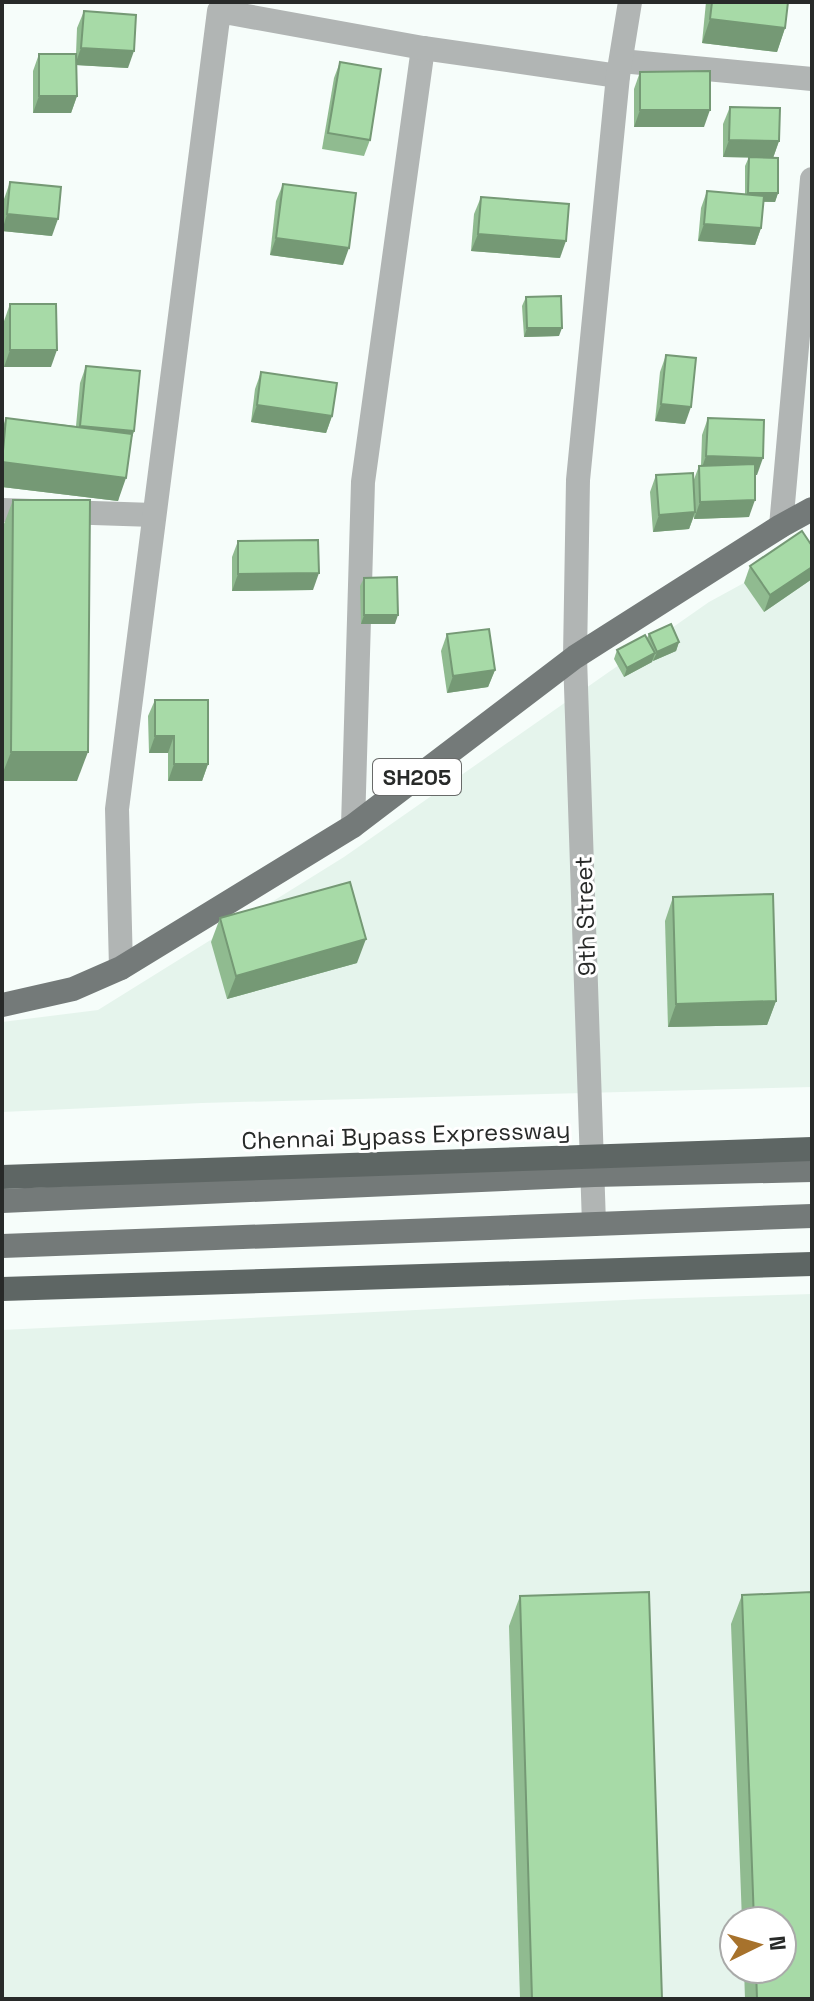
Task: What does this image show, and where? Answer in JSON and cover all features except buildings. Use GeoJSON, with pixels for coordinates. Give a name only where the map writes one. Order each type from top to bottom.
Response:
{"type":"FeatureCollection","features":[{"type":"Feature","properties":{"kind":"highway","name":"Chennai Bypass Expressway"},"geometry":{"type":"LineString","coordinates":[[2,1177],[812,1149]]}},
{"type":"Feature","properties":{"kind":"highway"},"geometry":{"type":"LineString","coordinates":[[2,1289],[812,1264]]}},
{"type":"Feature","properties":{"kind":"main road","name":"SH205"},"geometry":{"type":"LineString","coordinates":[[2,1005],[73,989],[121,968],[353,826],[575,657],[812,509]]}},
{"type":"Feature","properties":{"kind":"main road"},"geometry":{"type":"LineString","coordinates":[[2,1201],[594,1175],[812,1170]]}},
{"type":"Feature","properties":{"kind":"main road"},"geometry":{"type":"LineString","coordinates":[[2,1246],[812,1216]]}},
{"type":"Feature","properties":{"kind":"street","name":"9th Street"},"geometry":{"type":"LineString","coordinates":[[594,1224],[575,657],[578,480],[620,69],[630,2]]}},
{"type":"Feature","properties":{"kind":"street"},"geometry":{"type":"LineString","coordinates":[[121,968],[117,809],[219,11],[423,48],[620,69],[812,79]]}},
{"type":"Feature","properties":{"kind":"street"},"geometry":{"type":"LineString","coordinates":[[353,826],[363,482],[423,48]]}},
{"type":"Feature","properties":{"kind":"street"},"geometry":{"type":"LineString","coordinates":[[781,526],[812,179]]}},
{"type":"Feature","properties":{"kind":"street"},"geometry":{"type":"LineString","coordinates":[[2,510],[154,515]]}},
{"type":"Feature","properties":{"kind":"shaded area"},"geometry":{"type":"Polygon","coordinates":[[[812,546],[812,1087],[202,1103],[2,1112],[2,1022],[98,1010],[344,857],[709,602],[812,546]]]}},
{"type":"Feature","properties":{"kind":"shaded area"},"geometry":{"type":"Polygon","coordinates":[[[812,1294],[812,1999],[2,1999],[2,1330],[645,1299],[812,1294]]]}}]}
